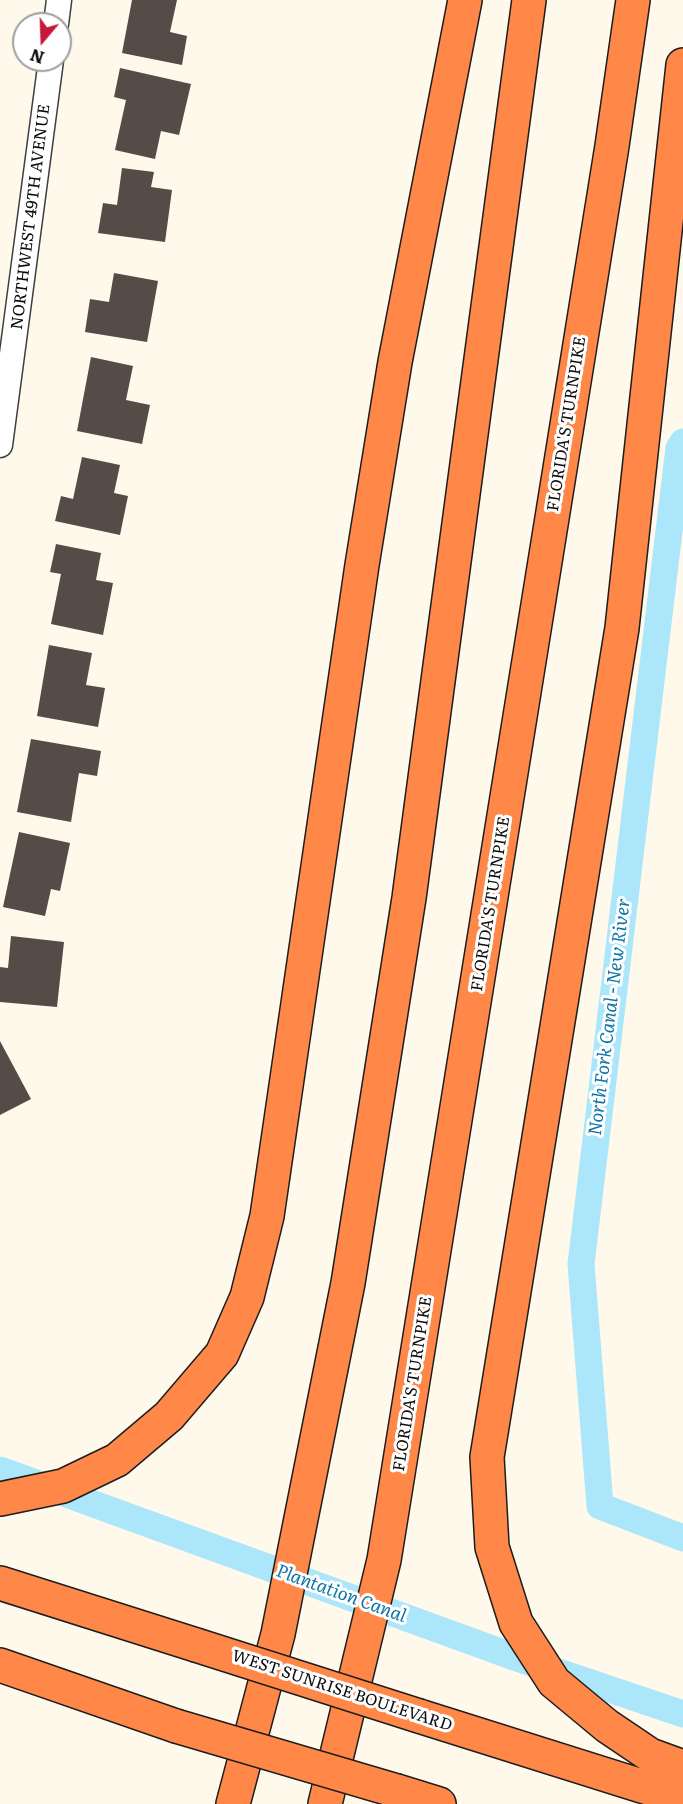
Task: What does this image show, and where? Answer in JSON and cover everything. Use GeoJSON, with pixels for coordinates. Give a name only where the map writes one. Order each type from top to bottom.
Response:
{"type":"FeatureCollection","features":[{"type":"Feature","properties":{"kind":"highway"},"geometry":{"type":"LineString","coordinates":[[0,1499],[63,1486],[117,1460],[169,1416],[222,1354],[247,1297],[267,1216],[362,565],[395,362],[465,0]]}},
{"type":"Feature","properties":{"kind":"highway"},"geometry":{"type":"LineString","coordinates":[[233,1804],[278,1634],[300,1533],[348,1282],[409,898],[529,0]]}},
{"type":"Feature","properties":{"kind":"highway","name":"FLORIDA'S TURNPIKE"},"geometry":{"type":"LineString","coordinates":[[325,1804],[384,1560],[606,182],[633,0]]}},
{"type":"Feature","properties":{"kind":"highway"},"geometry":{"type":"LineString","coordinates":[[683,65],[622,628],[487,1457],[492,1547],[516,1623],[554,1682],[608,1726],[650,1755],[683,1767]]}},
{"type":"Feature","properties":{"kind":"highway","name":"WEST SUNRISE BOULEVARD"},"geometry":{"type":"LineString","coordinates":[[0,1583],[683,1799]]}},
{"type":"Feature","properties":{"kind":"highway"},"geometry":{"type":"LineString","coordinates":[[0,1665],[176,1726],[439,1804]]}},
{"type":"Feature","properties":{"kind":"street","name":"NORTHWEST 49TH AVENUE"},"geometry":{"type":"LineString","coordinates":[[0,445],[9,324],[49,72]]}},
{"type":"Feature","properties":{"kind":"building"},"geometry":{"type":"Polygon","coordinates":[[[132,0],[177,0],[170,32],[187,36],[182,65],[122,53],[132,0]]]}},
{"type":"Feature","properties":{"kind":"building"},"geometry":{"type":"Polygon","coordinates":[[[120,68],[191,84],[179,135],[161,131],[155,159],[115,150],[126,100],[114,97],[120,68]]]}},
{"type":"Feature","properties":{"kind":"building"},"geometry":{"type":"Polygon","coordinates":[[[122,168],[154,172],[151,187],[172,190],[165,242],[98,233],[103,203],[117,205],[122,168]]]}},
{"type":"Feature","properties":{"kind":"building"},"geometry":{"type":"Polygon","coordinates":[[[114,273],[158,281],[147,342],[85,332],[90,299],[109,302],[114,273]]]}},
{"type":"Feature","properties":{"kind":"building"},"geometry":{"type":"Polygon","coordinates":[[[91,357],[133,366],[126,400],[150,405],[142,444],[77,431],[91,357]]]}},
{"type":"Feature","properties":{"kind":"building"},"geometry":{"type":"Polygon","coordinates":[[[82,457],[120,465],[114,493],[128,496],[120,535],[55,521],[61,496],[73,499],[82,457]]]}},
{"type":"Feature","properties":{"kind":"building"},"geometry":{"type":"Polygon","coordinates":[[[56,544],[101,553],[96,580],[113,583],[103,635],[51,624],[61,574],[50,572],[56,544]]]}},
{"type":"Feature","properties":{"kind":"building"},"geometry":{"type":"Polygon","coordinates":[[[49,645],[92,653],[86,685],[105,688],[98,727],[37,716],[49,645]]]}},
{"type":"Feature","properties":{"kind":"building"},"geometry":{"type":"Polygon","coordinates":[[[31,739],[101,751],[97,776],[79,773],[71,822],[17,812],[31,739]]]}},
{"type":"Feature","properties":{"kind":"building"},"geometry":{"type":"Polygon","coordinates":[[[19,832],[70,843],[60,891],[51,889],[45,916],[3,907],[19,832]]]}},
{"type":"Feature","properties":{"kind":"building"},"geometry":{"type":"Polygon","coordinates":[[[11,936],[64,942],[57,1007],[0,1002],[0,967],[8,968],[11,936]]]}},
{"type":"Feature","properties":{"kind":"building"},"geometry":{"type":"Polygon","coordinates":[[[0,1041],[31,1099],[0,1115],[0,1041]]]}},
{"type":"Feature","properties":{"kind":"waterway","name":"North Fork Canal - New River"},"geometry":{"type":"LineString","coordinates":[[683,442],[679,448],[581,1264],[600,1506],[683,1538]]}},
{"type":"Feature","properties":{"kind":"waterway","name":"Plantation Canal"},"geometry":{"type":"LineString","coordinates":[[0,1470],[517,1658],[683,1714]]}}]}
